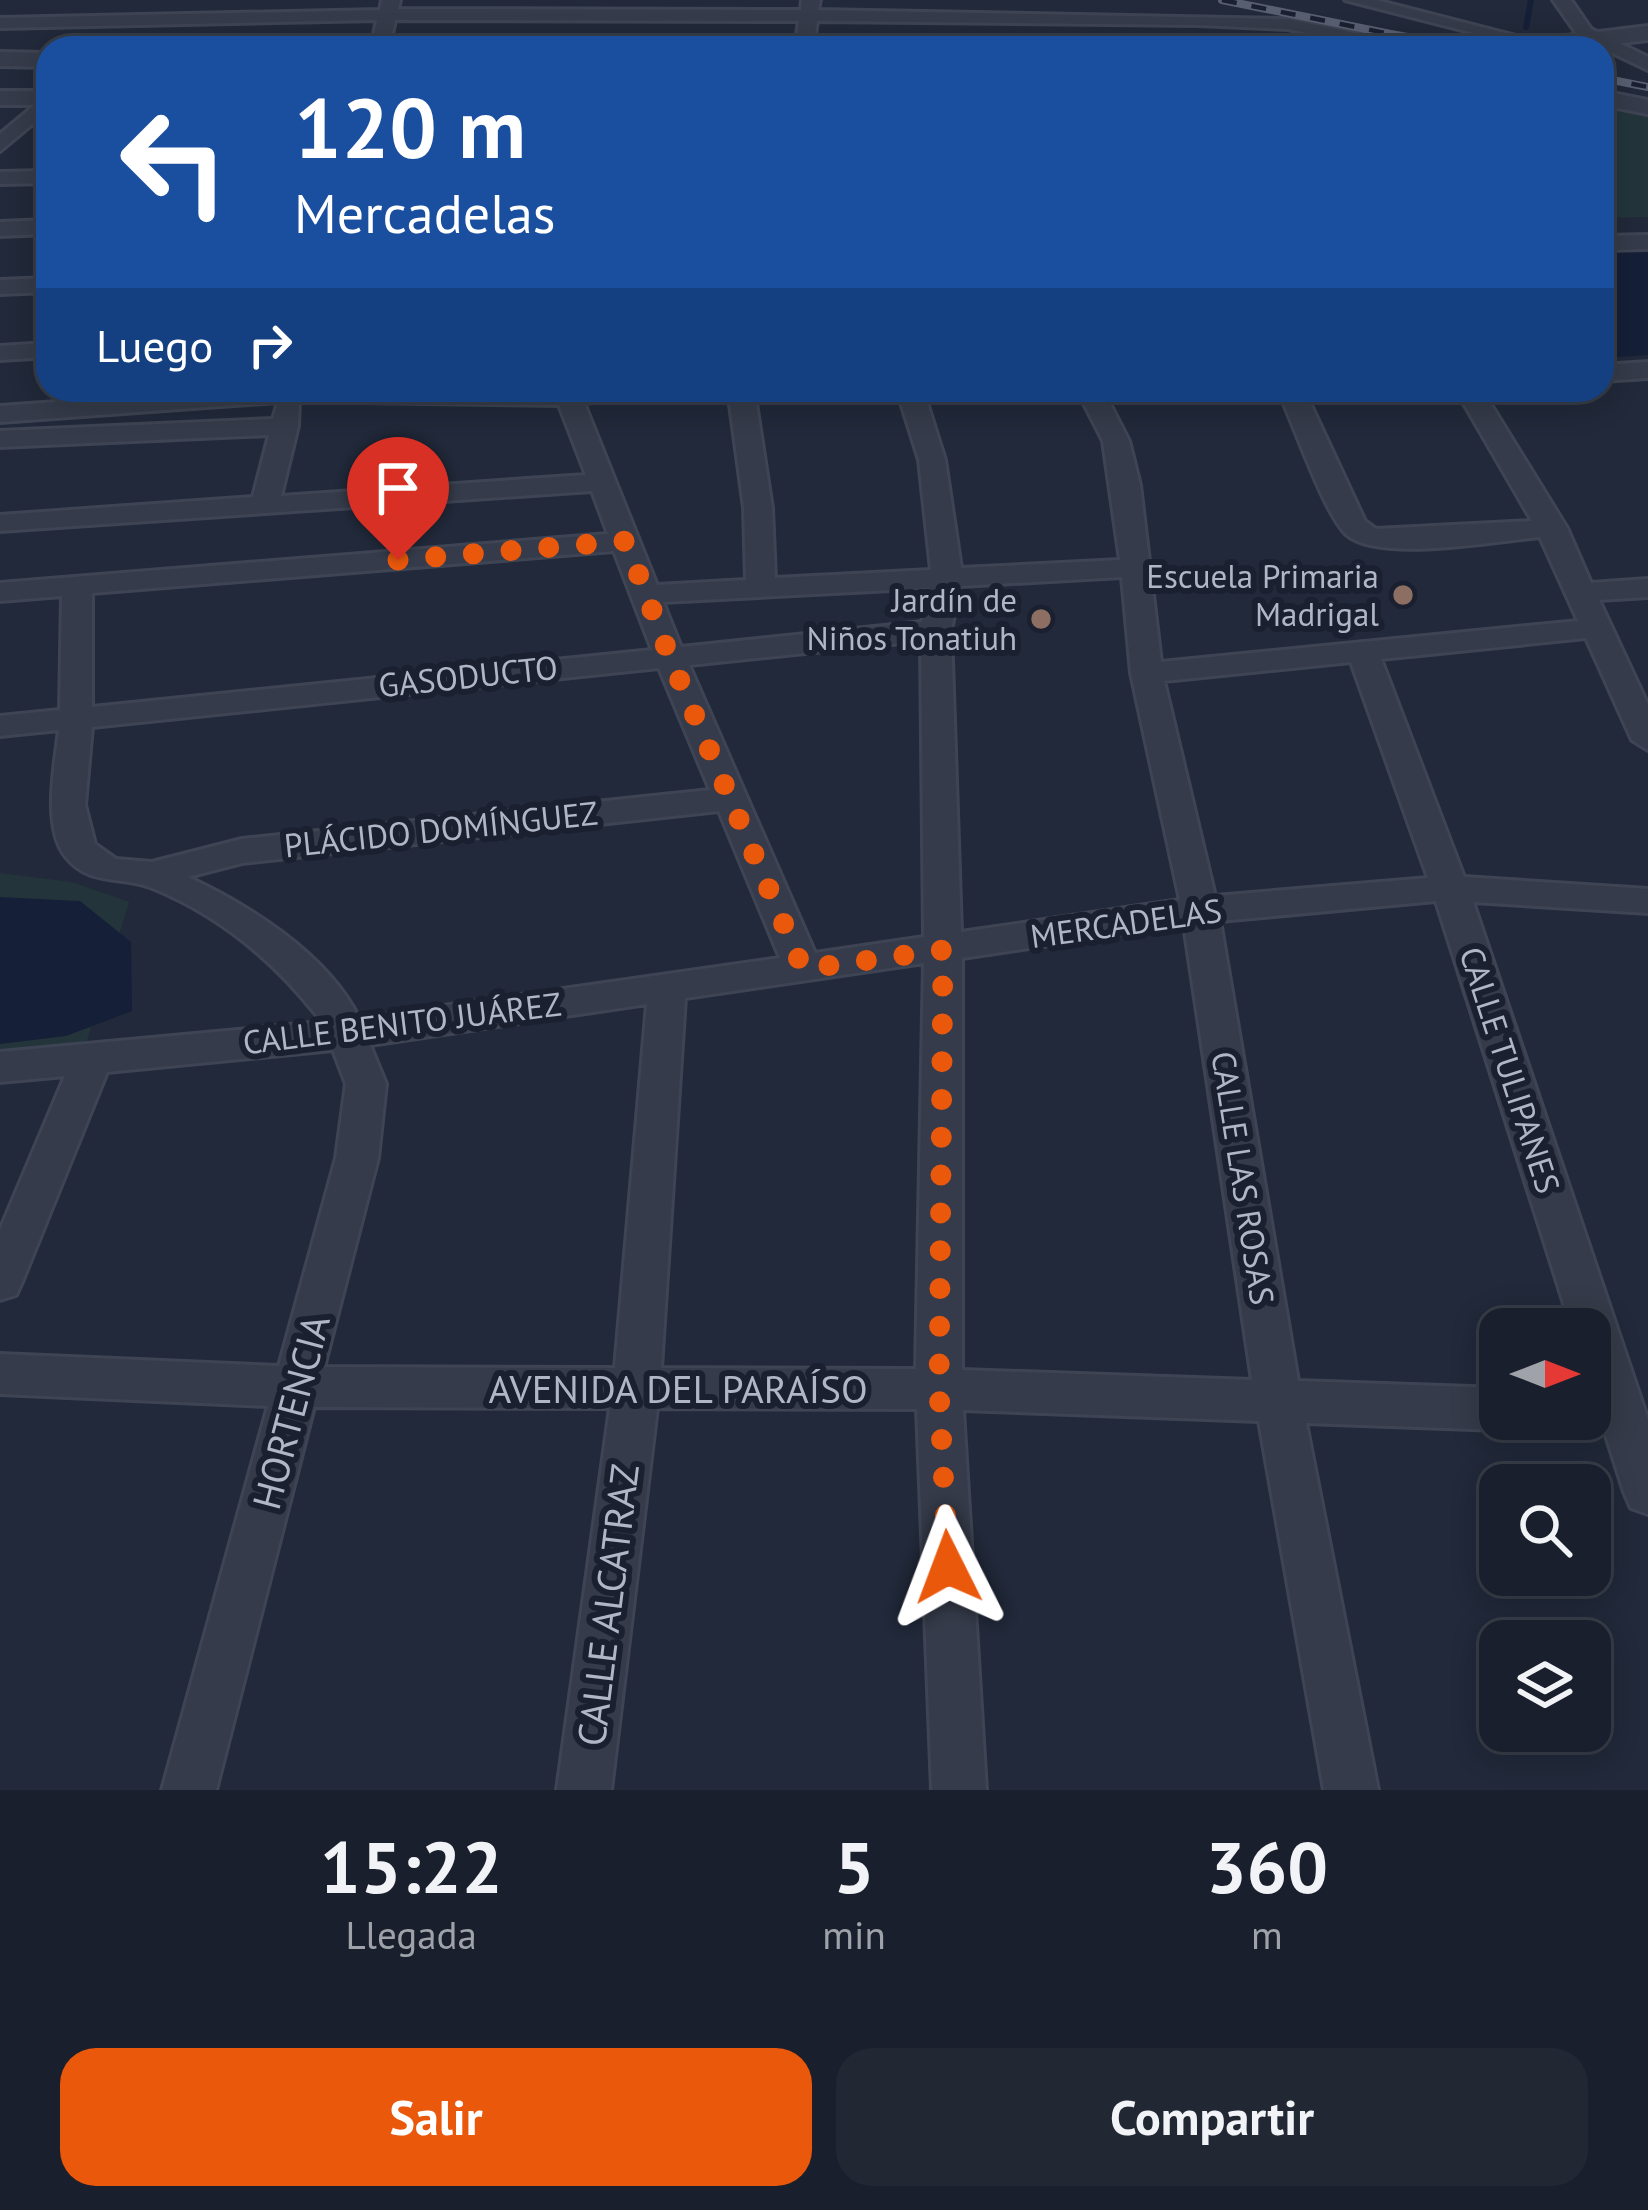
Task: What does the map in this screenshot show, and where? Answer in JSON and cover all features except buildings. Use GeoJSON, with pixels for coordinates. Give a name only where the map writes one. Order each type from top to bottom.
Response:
{"type":"FeatureCollection","features":[{"type":"Feature","properties":{"kind":"street"},"geometry":{"type":"LineString","coordinates":[[127,29],[157,0]]}},
{"type":"Feature","properties":{"kind":"street"},"geometry":{"type":"LineString","coordinates":[[1354,0],[1477,19]]}},
{"type":"Feature","properties":{"kind":"street"},"geometry":{"type":"LineString","coordinates":[[1428,0],[1511,36]]}},
{"type":"Feature","properties":{"kind":"street"},"geometry":{"type":"LineString","coordinates":[[1562,0],[1574,23],[1591,36]]}},
{"type":"Feature","properties":{"kind":"street"},"geometry":{"type":"LineString","coordinates":[[0,23],[127,29],[391,8],[1195,6],[1374,36]]}},
{"type":"Feature","properties":{"kind":"street"},"geometry":{"type":"LineString","coordinates":[[1195,6],[1203,36]]}},
{"type":"Feature","properties":{"kind":"street"},"geometry":{"type":"LineString","coordinates":[[1195,6],[1344,36]]}},
{"type":"Feature","properties":{"kind":"street"},"geometry":{"type":"LineString","coordinates":[[1606,36],[1648,33]]}},
{"type":"Feature","properties":{"kind":"street"},"geometry":{"type":"LineString","coordinates":[[1614,48],[1648,64]]}},
{"type":"Feature","properties":{"kind":"street"},"geometry":{"type":"LineString","coordinates":[[0,59],[36,60]]}},
{"type":"Feature","properties":{"kind":"street"},"geometry":{"type":"LineString","coordinates":[[0,98],[36,99]]}},
{"type":"Feature","properties":{"kind":"street"},"geometry":{"type":"LineString","coordinates":[[1614,100],[1648,107]]}},
{"type":"Feature","properties":{"kind":"street"},"geometry":{"type":"LineString","coordinates":[[4,138],[36,110]]}},
{"type":"Feature","properties":{"kind":"street"},"geometry":{"type":"LineString","coordinates":[[4,138],[36,135]]}},
{"type":"Feature","properties":{"kind":"street"},"geometry":{"type":"LineString","coordinates":[[0,178],[36,177]]}},
{"type":"Feature","properties":{"kind":"street"},"geometry":{"type":"LineString","coordinates":[[0,229],[36,228]]}},
{"type":"Feature","properties":{"kind":"street"},"geometry":{"type":"LineString","coordinates":[[1614,243],[1648,242]]}},
{"type":"Feature","properties":{"kind":"street"},"geometry":{"type":"LineString","coordinates":[[0,286],[36,285]]}},
{"type":"Feature","properties":{"kind":"street"},"geometry":{"type":"LineString","coordinates":[[0,353],[36,351]]}},
{"type":"Feature","properties":{"kind":"street"},"geometry":{"type":"LineString","coordinates":[[0,414],[159,402]]}},
{"type":"Feature","properties":{"kind":"street"},"geometry":{"type":"LineString","coordinates":[[265,506],[290,402]]}},
{"type":"Feature","properties":{"kind":"street"},"geometry":{"type":"LineString","coordinates":[[571,402],[669,655],[803,969]]}},
{"type":"Feature","properties":{"kind":"street"},"geometry":{"type":"LineString","coordinates":[[743,402],[758,508],[761,590]]}},
{"type":"Feature","properties":{"kind":"street"},"geometry":{"type":"LineString","coordinates":[[914,402],[932,460],[947,577],[936,630],[943,950],[939,1389],[959,1790]]}},
{"type":"Feature","properties":{"kind":"street","name":"CALLE LAS ROSAS"},"geometry":{"type":"LineString","coordinates":[[1093,402],[1116,441],[1126,485],[1147,673],[1200,910],[1278,1399],[1351,1790]]}},
{"type":"Feature","properties":{"kind":"street"},"geometry":{"type":"LineString","coordinates":[[1297,402],[1353,525],[1367,536],[1387,540],[1552,528]]}},
{"type":"Feature","properties":{"kind":"street"},"geometry":{"type":"LineString","coordinates":[[1477,402],[1516,458],[1552,528],[1648,740]]}},
{"type":"Feature","properties":{"kind":"street"},"geometry":{"type":"LineString","coordinates":[[0,440],[285,425]]}},
{"type":"Feature","properties":{"kind":"street"},"geometry":{"type":"LineString","coordinates":[[0,523],[604,482]]}},
{"type":"Feature","properties":{"kind":"street"},"geometry":{"type":"LineString","coordinates":[[0,592],[626,541]]}},
{"type":"Feature","properties":{"kind":"street"},"geometry":{"type":"LineString","coordinates":[[648,594],[1132,568]]}},
{"type":"Feature","properties":{"kind":"street"},"geometry":{"type":"LineString","coordinates":[[77,586],[76,719],[68,805],[79,850],[107,870],[152,874]]}},
{"type":"Feature","properties":{"kind":"street"},"geometry":{"type":"LineString","coordinates":[[1580,593],[1648,588]]}},
{"type":"Feature","properties":{"kind":"street"},"geometry":{"type":"LineString","coordinates":[[1147,673],[1596,628]]}},
{"type":"Feature","properties":{"kind":"street","name":"GASODUCTO"},"geometry":{"type":"LineString","coordinates":[[0,725],[936,630]]}},
{"type":"Feature","properties":{"kind":"street","name":"CALLE TULIPANES"},"geometry":{"type":"LineString","coordinates":[[1363,652],[1450,888],[1648,1492]]}},
{"type":"Feature","properties":{"kind":"street","name":"PLÁCIDO DOMÍNGUEZ"},"geometry":{"type":"LineString","coordinates":[[152,874],[242,851],[732,800]]}},
{"type":"Feature","properties":{"kind":"street","name":"HORTENCIA"},"geometry":{"type":"LineString","coordinates":[[152,874],[236,915],[279,949],[338,1013],[366,1084],[357,1158],[189,1790]]}},
{"type":"Feature","properties":{"kind":"street","name":"MERCADELAS"},"geometry":{"type":"LineString","coordinates":[[803,969],[1200,910],[1450,888],[1648,901]]}},
{"type":"Feature","properties":{"kind":"street","name":"CALLE BENITO JUÁREZ"},"geometry":{"type":"LineString","coordinates":[[0,1067],[348,1034],[803,969]]}},
{"type":"Feature","properties":{"kind":"street","name":"CALLE ALCATRAZ"},"geometry":{"type":"LineString","coordinates":[[584,1790],[636,1390],[667,990]]}},
{"type":"Feature","properties":{"kind":"street"},"geometry":{"type":"LineString","coordinates":[[0,1282],[93,1057]]}},
{"type":"Feature","properties":{"kind":"street","name":"AVENIDA DEL PARAÍSO"},"geometry":{"type":"LineString","coordinates":[[0,1375],[298,1387],[939,1389],[1479,1408]]}},
{"type":"Feature","properties":{"kind":"shaded area"},"geometry":{"type":"Polygon","coordinates":[[[1614,105],[1648,112],[1648,217],[1614,218],[1614,105]]]}},
{"type":"Feature","properties":{"kind":"shaded area"},"geometry":{"type":"Polygon","coordinates":[[[0,873],[72,882],[129,902],[82,1057],[0,1061],[0,873]]]}},
{"type":"Feature","properties":{"kind":"water"},"geometry":{"type":"Polygon","coordinates":[[[1648,250],[1648,355],[1614,357],[1614,251],[1648,250]]]}},
{"type":"Feature","properties":{"kind":"water"},"geometry":{"type":"Polygon","coordinates":[[[0,897],[80,901],[131,942],[132,1011],[66,1036],[0,1044],[0,897]]]}},
{"type":"Feature","properties":{"kind":"waterway"},"geometry":{"type":"LineString","coordinates":[[1526,27],[1531,0]]}},
{"type":"Feature","properties":{"kind":"railway"},"geometry":{"type":"LineString","coordinates":[[1222,0],[1400,36]]}},
{"type":"Feature","properties":{"kind":"railway"},"geometry":{"type":"LineString","coordinates":[[1614,80],[1648,87]]}},
{"type":"Feature","properties":{"kind":"place","name":"Escuela Primaria Madrigal"},"geometry":{"type":"Point","coordinates":[1403,595]}},
{"type":"Feature","properties":{"kind":"place","name":"Jardín de Niños Tonatiuh"},"geometry":{"type":"Point","coordinates":[1041,619]}},
{"type":"Feature","properties":{"kind":"route"},"geometry":{"type":"LineString","coordinates":[[398,560],[626,541],[669,655],[803,969],[943,950],[939,1389],[948,1567]]}}]}
